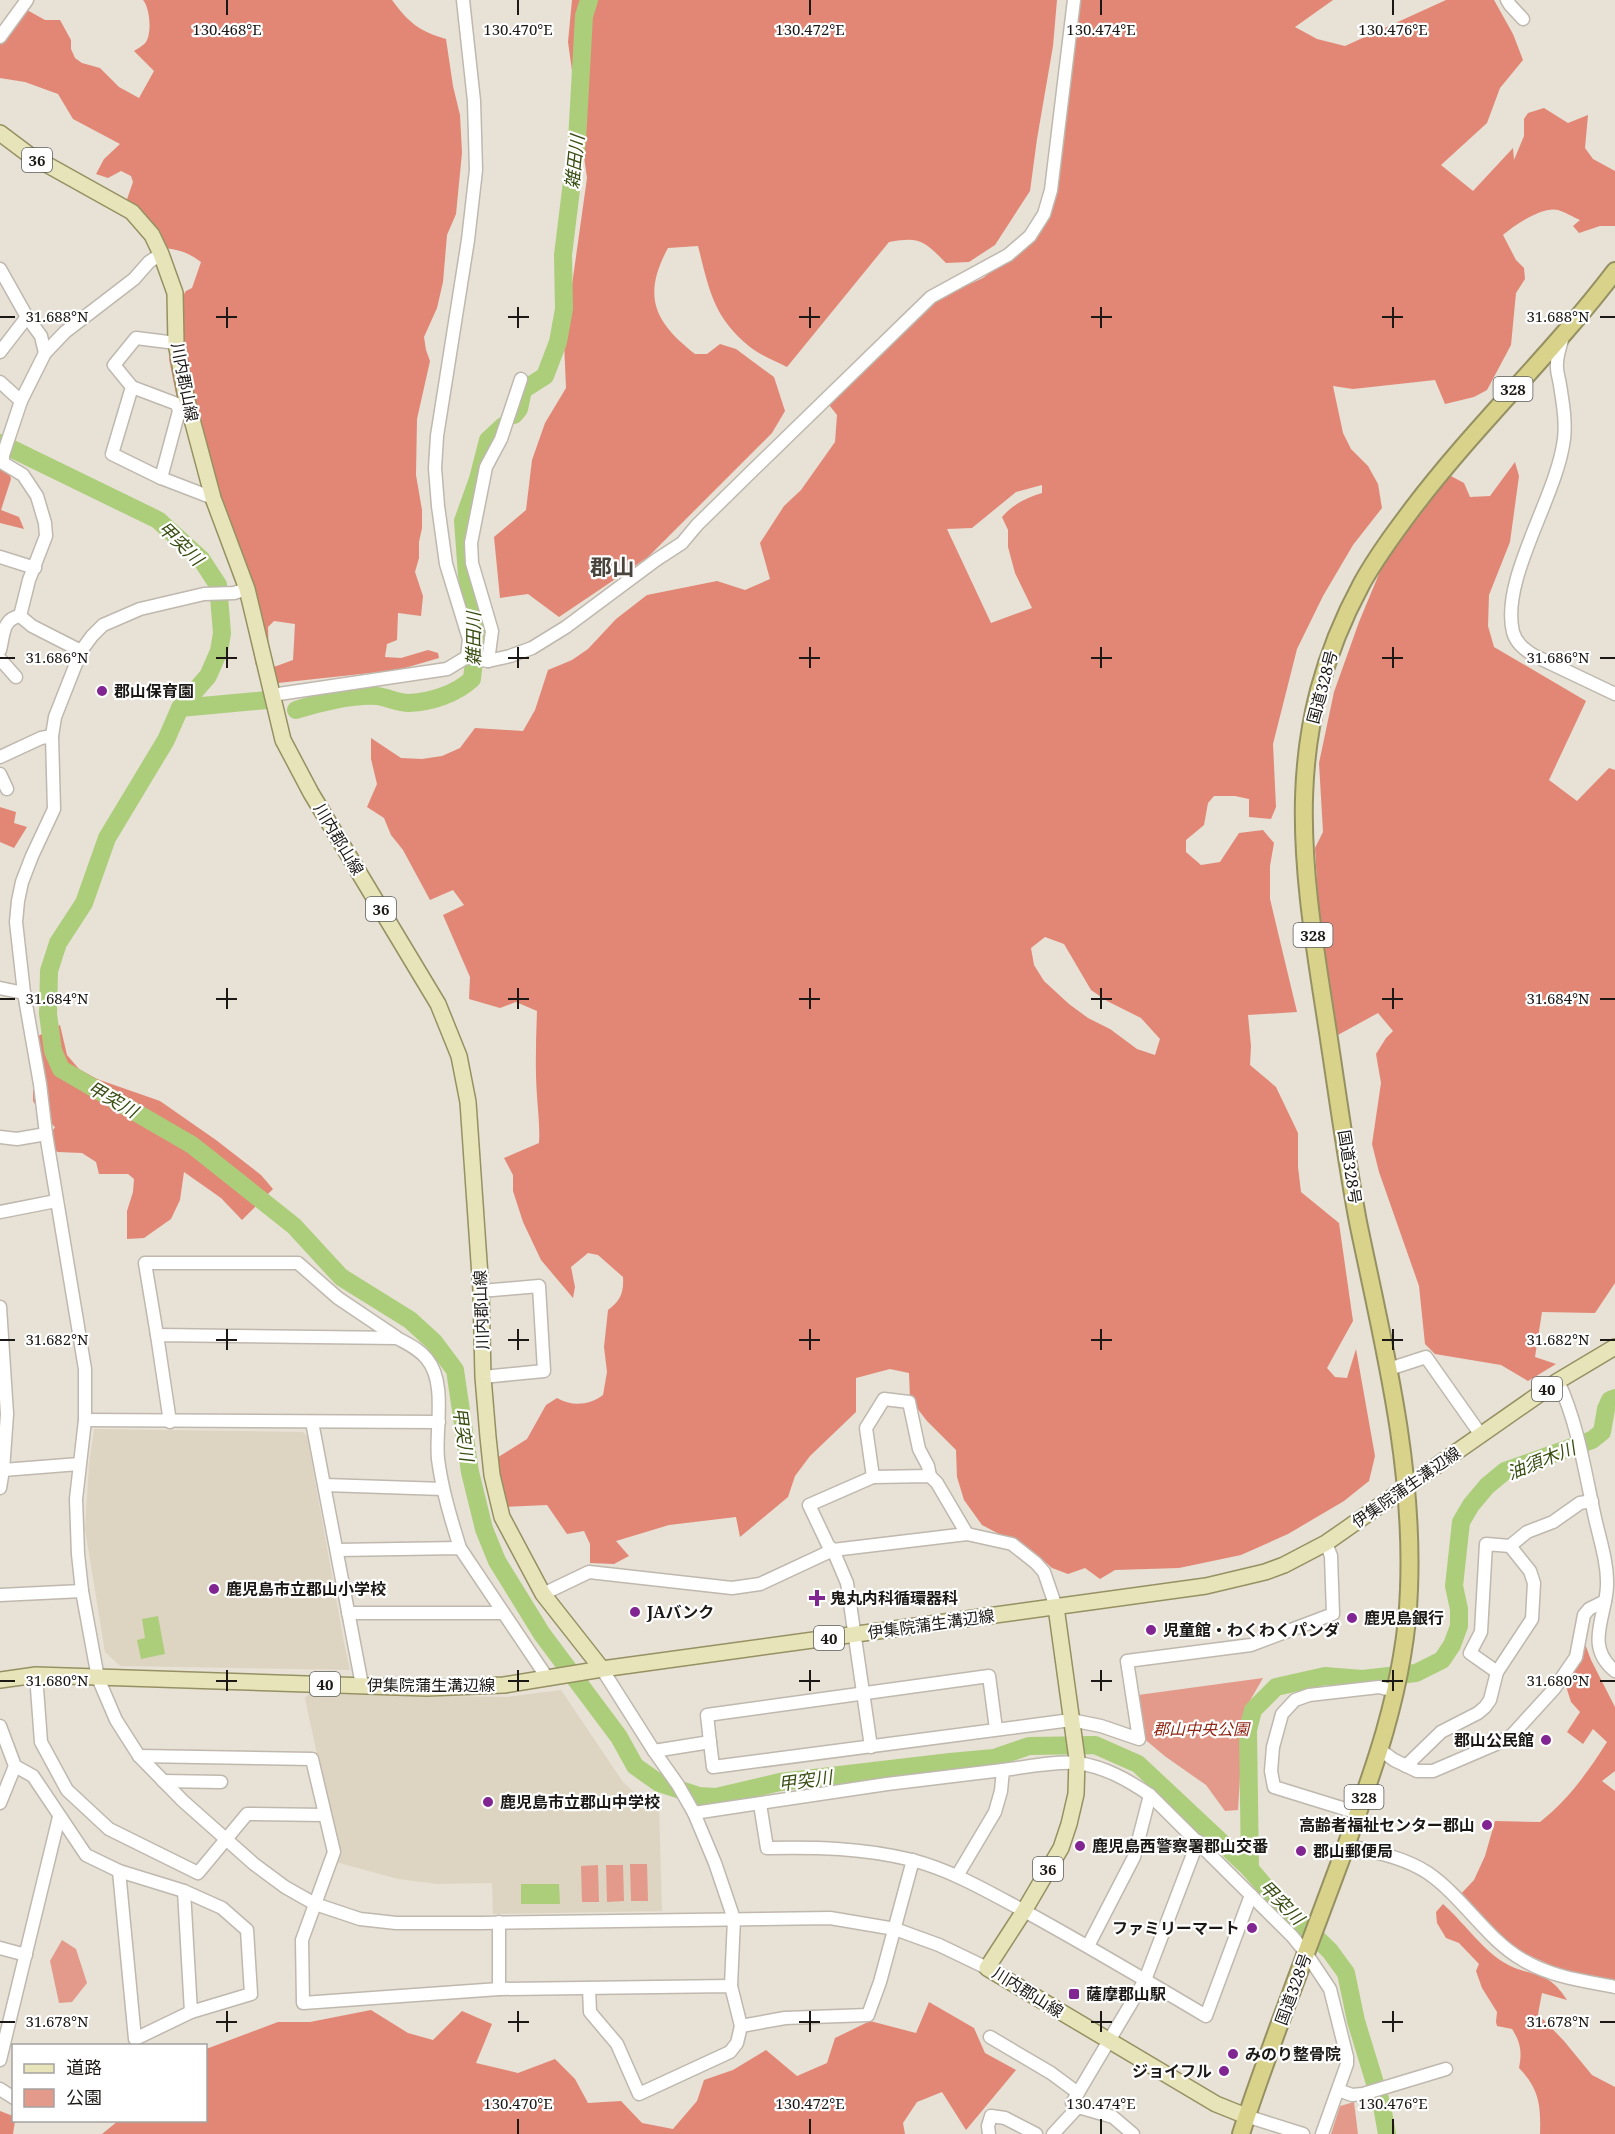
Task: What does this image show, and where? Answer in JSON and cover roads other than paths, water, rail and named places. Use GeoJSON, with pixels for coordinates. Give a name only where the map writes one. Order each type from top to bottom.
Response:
{"type":"FeatureCollection","features":[{"type":"Feature","properties":{"kind":"highway","name":"国道328号"},"geometry":{"type":"LineString","coordinates":[[1241,2134],[1358,1813],[1379,1749],[1396,1689],[1403,1652],[1409,1594],[1407,1488],[1389,1369],[1357,1217],[1309,908],[1303,811],[1304,781],[1317,696],[1334,642],[1380,552],[1445,467],[1615,271]]}},
{"type":"Feature","properties":{"kind":"main road","name":"川内郡山線"},"geometry":{"type":"LineString","coordinates":[[0,135],[28,154],[132,212],[153,235],[161,254],[175,292],[176,343],[186,397],[283,740],[311,793],[438,1004],[459,1056],[468,1102],[481,1291],[483,1377],[492,1476],[502,1517],[543,1594],[602,1669]]}},
{"type":"Feature","properties":{"kind":"main road","name":"伊集院蒲生溝辺線"},"geometry":{"type":"LineString","coordinates":[[0,1680],[36,1675],[362,1686],[473,1687],[550,1679],[602,1669],[1206,1586],[1244,1578],[1284,1565],[1326,1543],[1558,1381],[1615,1347]]}},
{"type":"Feature","properties":{"kind":"main road","name":"川内郡山線"},"geometry":{"type":"LineString","coordinates":[[1056,1607],[1077,1761],[1076,1794],[1070,1824],[1061,1848],[987,1968],[1216,2104],[1246,2116]]}},
{"type":"Feature","properties":{"kind":"street"},"geometry":{"type":"LineString","coordinates":[[0,37],[27,0]]}},
{"type":"Feature","properties":{"kind":"street"},"geometry":{"type":"LineString","coordinates":[[463,0],[474,101],[476,170],[468,240],[437,436],[435,468],[446,564],[469,639],[467,657]]}},
{"type":"Feature","properties":{"kind":"street"},"geometry":{"type":"LineString","coordinates":[[272,696],[447,669],[467,657],[487,661],[532,648],[566,627],[682,543],[748,474],[931,297],[1008,255],[1030,236],[1044,214],[1051,190],[1074,0]]}},
{"type":"Feature","properties":{"kind":"street"},"geometry":{"type":"LineString","coordinates":[[1507,0],[1523,19]]}},
{"type":"Feature","properties":{"kind":"street"},"geometry":{"type":"LineString","coordinates":[[20,616],[46,536],[43,514],[37,496],[23,475],[3,463],[3,455],[21,401],[45,352],[65,332],[134,279],[149,262],[161,254]]}},
{"type":"Feature","properties":{"kind":"street"},"geometry":{"type":"LineString","coordinates":[[0,269],[40,336],[45,352]]}},
{"type":"Feature","properties":{"kind":"street"},"geometry":{"type":"LineString","coordinates":[[0,352],[27,317]]}},
{"type":"Feature","properties":{"kind":"street"},"geometry":{"type":"LineString","coordinates":[[1564,332],[1556,363],[1565,410],[1564,440],[1555,481],[1514,588],[1511,619],[1513,631],[1522,648],[1615,694]]}},
{"type":"Feature","properties":{"kind":"street"},"geometry":{"type":"LineString","coordinates":[[161,478],[179,411],[177,404],[132,387],[114,365],[136,338],[176,343]]}},
{"type":"Feature","properties":{"kind":"street"},"geometry":{"type":"LineString","coordinates":[[487,661],[492,631],[472,563],[471,543],[486,467],[501,439],[521,379]]}},
{"type":"Feature","properties":{"kind":"street"},"geometry":{"type":"LineString","coordinates":[[0,382],[21,401]]}},
{"type":"Feature","properties":{"kind":"street"},"geometry":{"type":"LineString","coordinates":[[132,387],[112,454],[161,478],[213,498]]}},
{"type":"Feature","properties":{"kind":"street"},"geometry":{"type":"LineString","coordinates":[[0,558],[35,568]]}},
{"type":"Feature","properties":{"kind":"street"},"geometry":{"type":"LineString","coordinates":[[241,591],[204,594],[159,603],[118,617],[103,625],[81,651],[55,717],[52,736],[54,809],[32,856],[22,882],[18,901],[16,921],[24,993],[85,1369],[85,1420],[76,1523],[82,1591],[98,1678],[116,1720],[139,1756],[183,1801],[254,1864],[285,1887],[315,1904],[360,1919],[396,1923],[830,1918],[895,1929],[939,1945],[987,1968]]}},
{"type":"Feature","properties":{"kind":"street"},"geometry":{"type":"LineString","coordinates":[[0,650],[7,621],[20,616]]}},
{"type":"Feature","properties":{"kind":"street"},"geometry":{"type":"LineString","coordinates":[[20,616],[32,626],[81,651]]}},
{"type":"Feature","properties":{"kind":"street"},"geometry":{"type":"LineString","coordinates":[[0,659],[16,676]]}},
{"type":"Feature","properties":{"kind":"street"},"geometry":{"type":"LineString","coordinates":[[0,757],[41,738],[52,736]]}},
{"type":"Feature","properties":{"kind":"street"},"geometry":{"type":"LineString","coordinates":[[0,774],[7,789]]}},
{"type":"Feature","properties":{"kind":"street"},"geometry":{"type":"LineString","coordinates":[[0,988],[24,993]]}},
{"type":"Feature","properties":{"kind":"street"},"geometry":{"type":"LineString","coordinates":[[0,1137],[17,1139],[46,1134]]}},
{"type":"Feature","properties":{"kind":"street"},"geometry":{"type":"LineString","coordinates":[[0,1212],[56,1201]]}},
{"type":"Feature","properties":{"kind":"street"},"geometry":{"type":"LineString","coordinates":[[170,1422],[145,1263],[298,1263],[338,1298],[414,1347],[429,1360],[437,1381],[438,1457],[443,1489],[460,1548],[550,1679]]}},
{"type":"Feature","properties":{"kind":"street"},"geometry":{"type":"LineString","coordinates":[[481,1291],[540,1286],[544,1371],[483,1377]]}},
{"type":"Feature","properties":{"kind":"street"},"geometry":{"type":"LineString","coordinates":[[0,1307],[8,1414],[0,1488]]}},
{"type":"Feature","properties":{"kind":"street"},"geometry":{"type":"LineString","coordinates":[[157,1335],[397,1338]]}},
{"type":"Feature","properties":{"kind":"street"},"geometry":{"type":"LineString","coordinates":[[1389,1369],[1426,1357],[1481,1435]]}},
{"type":"Feature","properties":{"kind":"street"},"geometry":{"type":"LineString","coordinates":[[1558,1381],[1569,1404],[1576,1429],[1607,1572],[1605,1601],[1598,1629],[1600,1650],[1609,1666],[1615,1671]]}},
{"type":"Feature","properties":{"kind":"street"},"geometry":{"type":"LineString","coordinates":[[873,1477],[866,1428],[884,1399],[909,1402],[919,1449],[928,1466],[930,1476],[937,1483],[968,1534]]}},
{"type":"Feature","properties":{"kind":"street"},"geometry":{"type":"LineString","coordinates":[[85,1420],[439,1422]]}},
{"type":"Feature","properties":{"kind":"street"},"geometry":{"type":"LineString","coordinates":[[312,1422],[362,1686]]}},
{"type":"Feature","properties":{"kind":"street"},"geometry":{"type":"LineString","coordinates":[[3,1470],[80,1464]]}},
{"type":"Feature","properties":{"kind":"street"},"geometry":{"type":"LineString","coordinates":[[871,1747],[848,1583],[834,1550],[828,1545],[809,1505],[873,1477],[930,1476]]}},
{"type":"Feature","properties":{"kind":"street"},"geometry":{"type":"LineString","coordinates":[[325,1485],[443,1489]]}},
{"type":"Feature","properties":{"kind":"street"},"geometry":{"type":"LineString","coordinates":[[1497,1672],[1470,1653],[1480,1632],[1486,1544],[1510,1546],[1527,1532],[1553,1521],[1580,1503],[1592,1501]]}},
{"type":"Feature","properties":{"kind":"street"},"geometry":{"type":"LineString","coordinates":[[543,1594],[589,1572],[732,1588],[760,1584],[834,1550],[968,1534],[1012,1544],[1035,1563],[1044,1572],[1056,1607]]}},
{"type":"Feature","properties":{"kind":"street"},"geometry":{"type":"LineString","coordinates":[[996,1729],[989,1676],[707,1715],[713,1767],[996,1729],[1072,1724],[1101,1726],[1139,1739],[1128,1661],[1251,1645],[1333,1614],[1331,1556],[1326,1543]]}},
{"type":"Feature","properties":{"kind":"street"},"geometry":{"type":"LineString","coordinates":[[1406,1766],[1441,1732],[1479,1713],[1485,1707],[1490,1701],[1497,1672],[1532,1619],[1534,1583],[1530,1571],[1510,1546]]}},
{"type":"Feature","properties":{"kind":"street"},"geometry":{"type":"LineString","coordinates":[[337,1550],[460,1548]]}},
{"type":"Feature","properties":{"kind":"street"},"geometry":{"type":"LineString","coordinates":[[0,1594],[82,1591]]}},
{"type":"Feature","properties":{"kind":"street"},"geometry":{"type":"LineString","coordinates":[[1379,1749],[1417,1771],[1433,1771],[1512,1735],[1547,1697],[1576,1657],[1584,1615],[1589,1609],[1605,1601]]}},
{"type":"Feature","properties":{"kind":"street"},"geometry":{"type":"LineString","coordinates":[[348,1613],[503,1613]]}},
{"type":"Feature","properties":{"kind":"street"},"geometry":{"type":"LineString","coordinates":[[589,1988],[590,2012],[617,2044],[639,2094],[730,2052],[737,2043],[741,2026],[731,1986],[734,1919],[715,1863],[694,1813],[678,1785],[602,1669]]}},
{"type":"Feature","properties":{"kind":"street"},"geometry":{"type":"LineString","coordinates":[[36,1675],[41,1742],[67,1790],[110,1829],[198,1873],[246,1814],[324,1815]]}},
{"type":"Feature","properties":{"kind":"street"},"geometry":{"type":"LineString","coordinates":[[1358,1813],[1274,1787],[1271,1771],[1273,1747],[1282,1714],[1295,1700],[1309,1695],[1379,1687],[1396,1689]]}},
{"type":"Feature","properties":{"kind":"street"},"geometry":{"type":"LineString","coordinates":[[0,1726],[15,1766],[33,1776],[86,1855],[119,1871],[184,1891],[222,1908],[247,1930],[251,1994],[191,2012],[130,2042],[119,1871]]}},
{"type":"Feature","properties":{"kind":"street"},"geometry":{"type":"LineString","coordinates":[[654,1751],[710,1742]]}},
{"type":"Feature","properties":{"kind":"street"},"geometry":{"type":"LineString","coordinates":[[139,1756],[312,1760],[334,1851],[302,1940],[303,2003],[499,1989],[731,1986]]}},
{"type":"Feature","properties":{"kind":"street"},"geometry":{"type":"LineString","coordinates":[[694,1813],[887,1784],[1077,1761],[1129,1781],[1150,1795],[1307,1950],[1329,1989],[1347,2064],[1322,2134]]}},
{"type":"Feature","properties":{"kind":"street"},"geometry":{"type":"LineString","coordinates":[[0,1803],[15,1766]]}},
{"type":"Feature","properties":{"kind":"street"},"geometry":{"type":"LineString","coordinates":[[957,1876],[995,1812],[1001,1791],[1003,1770]]}},
{"type":"Feature","properties":{"kind":"street"},"geometry":{"type":"LineString","coordinates":[[164,1781],[221,1782]]}},
{"type":"Feature","properties":{"kind":"street"},"geometry":{"type":"LineString","coordinates":[[1088,1946],[1134,1857],[1150,1795]]}},
{"type":"Feature","properties":{"kind":"street"},"geometry":{"type":"LineString","coordinates":[[760,1804],[767,1848],[829,1847],[870,1851],[913,1860],[957,1876],[986,1889],[1088,1946],[1206,2016],[1251,1895]]}},
{"type":"Feature","properties":{"kind":"street"},"geometry":{"type":"LineString","coordinates":[[0,2060],[59,1817]]}},
{"type":"Feature","properties":{"kind":"street"},"geometry":{"type":"LineString","coordinates":[[1133,2134],[1113,2117],[1078,2107],[1072,2103],[1145,1980],[1198,1841]]}},
{"type":"Feature","properties":{"kind":"street"},"geometry":{"type":"LineString","coordinates":[[1346,1845],[1402,1861],[1428,1874],[1443,1885],[1522,1960],[1549,1972],[1580,1981],[1615,1987]]}},
{"type":"Feature","properties":{"kind":"street"},"geometry":{"type":"LineString","coordinates":[[741,2026],[785,2018],[868,2015],[895,1929],[913,1860]]}},
{"type":"Feature","properties":{"kind":"street"},"geometry":{"type":"LineString","coordinates":[[184,1891],[191,2012]]}},
{"type":"Feature","properties":{"kind":"street"},"geometry":{"type":"LineString","coordinates":[[499,1922],[499,1989]]}},
{"type":"Feature","properties":{"kind":"street"},"geometry":{"type":"LineString","coordinates":[[0,1948],[26,1955]]}},
{"type":"Feature","properties":{"kind":"street"},"geometry":{"type":"LineString","coordinates":[[990,2037],[1051,2073],[1078,2092]]}},
{"type":"Feature","properties":{"kind":"street"},"geometry":{"type":"LineString","coordinates":[[1338,2090],[1352,2095],[1363,2094],[1446,2068]]}},
{"type":"Feature","properties":{"kind":"street"},"geometry":{"type":"LineString","coordinates":[[1053,2134],[1078,2107]]}},
{"type":"Feature","properties":{"kind":"street"},"geometry":{"type":"LineString","coordinates":[[989,2134],[988,2126],[991,2116],[1005,2118],[1036,2134]]}},
{"type":"Feature","properties":{"kind":"street"},"geometry":{"type":"LineString","coordinates":[[1246,2116],[1303,2134]]}},
{"type":"Feature","properties":{"kind":"waterway","name":"雑田川"},"geometry":{"type":"LineString","coordinates":[[514,415],[519,409],[523,390],[545,376],[558,342],[564,309],[563,255],[577,141],[584,16],[589,0]]}},
{"type":"Feature","properties":{"kind":"waterway","name":"雑田川"},"geometry":{"type":"LineString","coordinates":[[296,710],[358,696],[377,696],[405,703],[426,701],[451,693],[472,679],[477,633],[467,575],[463,521],[478,479],[488,440],[503,426]]}},
{"type":"Feature","properties":{"kind":"waterway","name":"甲突川"},"geometry":{"type":"LineString","coordinates":[[0,443],[158,520],[201,559],[218,585],[222,633],[219,651],[208,676],[180,708],[166,740],[107,838],[84,903],[58,943],[49,971],[48,1014],[53,1051],[61,1069],[192,1145],[294,1226],[341,1277],[410,1320],[434,1342],[455,1370],[470,1472],[484,1529],[497,1561],[542,1634],[619,1737],[635,1766],[659,1783],[699,1796],[716,1797],[780,1782],[994,1758],[1029,1746],[1095,1745],[1138,1764],[1250,1869],[1275,1898],[1330,1951],[1346,1973],[1356,2021],[1382,2106],[1387,2134]]}},
{"type":"Feature","properties":{"kind":"waterway","name":"雑田川"},"geometry":{"type":"LineString","coordinates":[[180,708],[267,700]]}},
{"type":"Feature","properties":{"kind":"waterway","name":"油須木川"},"geometry":{"type":"LineString","coordinates":[[1250,1869],[1248,1730],[1253,1710],[1276,1687],[1325,1676],[1362,1679],[1416,1673],[1442,1660],[1452,1645],[1459,1626],[1459,1609],[1454,1586],[1461,1522],[1471,1505],[1487,1486],[1505,1471],[1592,1440],[1602,1432],[1606,1409],[1610,1400],[1615,1398]]}},
{"type":"Feature","properties":{"kind":"place","name":"郡山保育園"},"geometry":{"type":"Point","coordinates":[102,691]}},
{"type":"Feature","properties":{"kind":"place","name":"鹿児島市立郡山小学校"},"geometry":{"type":"Point","coordinates":[214,1589]}},
{"type":"Feature","properties":{"kind":"place","name":"鬼丸内科循環器科"},"geometry":{"type":"Point","coordinates":[817,1598]}},
{"type":"Feature","properties":{"kind":"place","name":"JAバンク"},"geometry":{"type":"Point","coordinates":[635,1612]}},
{"type":"Feature","properties":{"kind":"place","name":"鹿児島銀行"},"geometry":{"type":"Point","coordinates":[1352,1618]}},
{"type":"Feature","properties":{"kind":"place","name":"児童館・わくわくパンダ"},"geometry":{"type":"Point","coordinates":[1151,1630]}},
{"type":"Feature","properties":{"kind":"place","name":"郡山公民館"},"geometry":{"type":"Point","coordinates":[1546,1740]}},
{"type":"Feature","properties":{"kind":"place","name":"鹿児島市立郡山中学校"},"geometry":{"type":"Point","coordinates":[488,1802]}},
{"type":"Feature","properties":{"kind":"place","name":"高齢者福祉センター郡山"},"geometry":{"type":"Point","coordinates":[1487,1825]}},
{"type":"Feature","properties":{"kind":"place","name":"鹿児島西警察署郡山交番"},"geometry":{"type":"Point","coordinates":[1080,1846]}},
{"type":"Feature","properties":{"kind":"place","name":"郡山郵便局"},"geometry":{"type":"Point","coordinates":[1301,1851]}},
{"type":"Feature","properties":{"kind":"place","name":"ファミリーマート"},"geometry":{"type":"Point","coordinates":[1252,1928]}},
{"type":"Feature","properties":{"kind":"place","name":"薩摩郡山駅"},"geometry":{"type":"Point","coordinates":[1074,1994]}},
{"type":"Feature","properties":{"kind":"place","name":"みのり整骨院"},"geometry":{"type":"Point","coordinates":[1233,2054]}},
{"type":"Feature","properties":{"kind":"place","name":"ジョイフル"},"geometry":{"type":"Point","coordinates":[1224,2071]}},
{"type":"Feature","properties":{"kind":"district","name":"郡山"},"geometry":{"type":"Point","coordinates":[612,566]}},
{"type":"Feature","properties":{"kind":"park label","name":"郡山中央公園"},"geometry":{"type":"Point","coordinates":[1201,1729]}}]}
